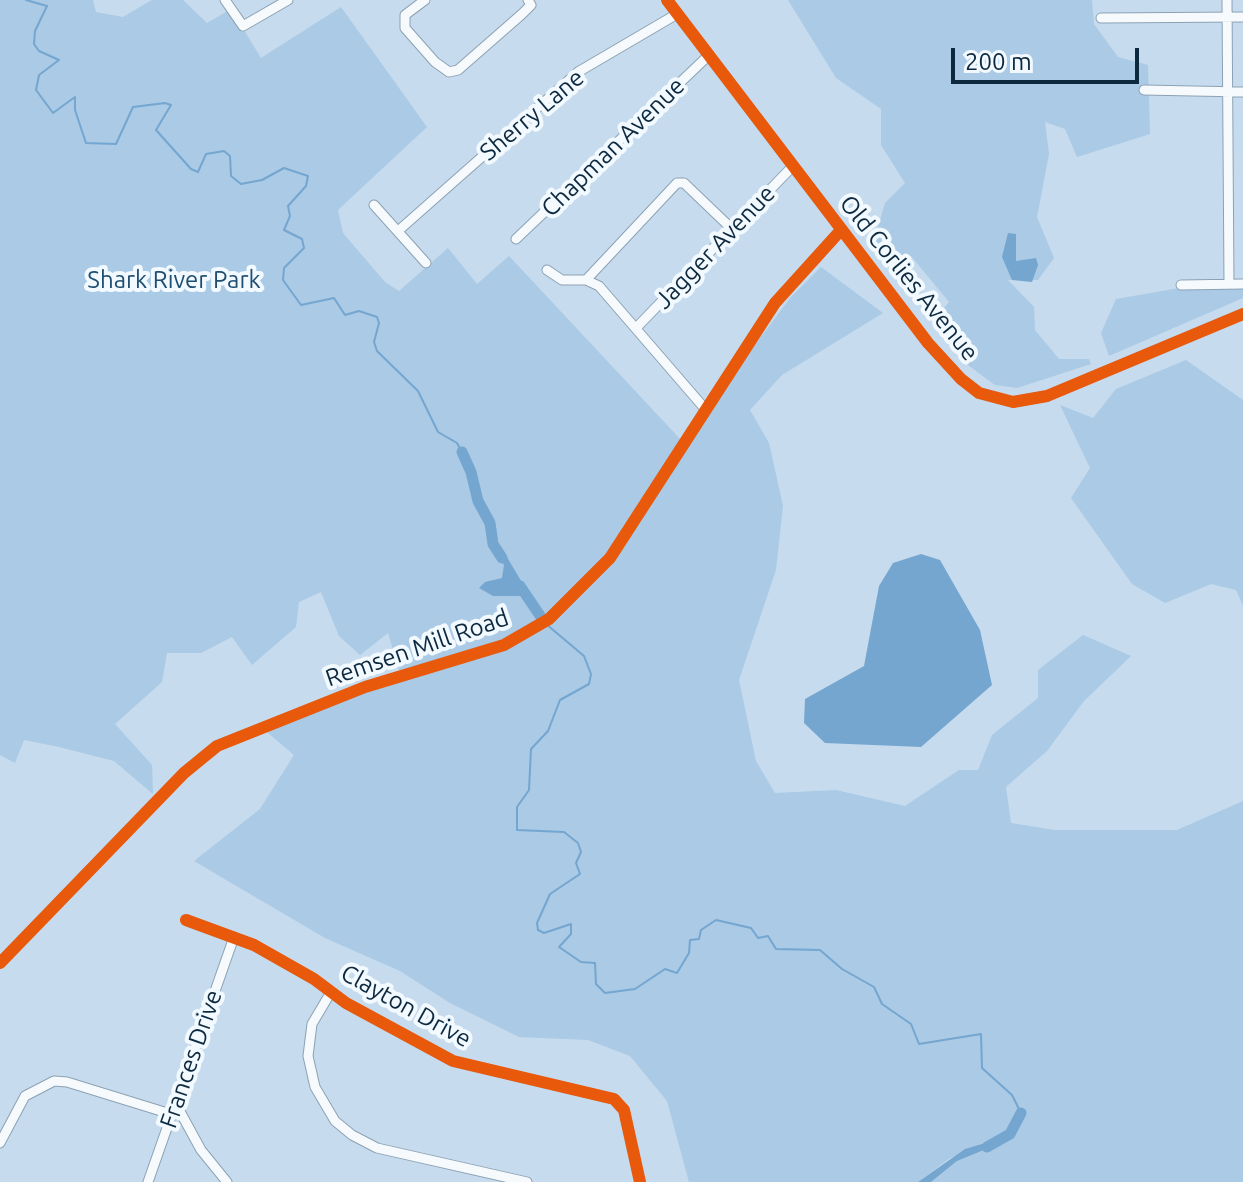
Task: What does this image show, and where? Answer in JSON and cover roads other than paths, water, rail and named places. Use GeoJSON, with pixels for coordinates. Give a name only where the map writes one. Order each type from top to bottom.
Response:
{"type":"FeatureCollection","features":[{"type":"Feature","properties":{"kind":"street"},"geometry":{"type":"LineString","coordinates":[[225,0],[243,26],[288,0]]}},
{"type":"Feature","properties":{"kind":"street"},"geometry":{"type":"LineString","coordinates":[[425,0],[407,12],[403,24],[435,62],[449,72],[458,70],[532,2]]}},
{"type":"Feature","properties":{"kind":"street","name":"Old Corlies Avenue"},"geometry":{"type":"LineString","coordinates":[[667,0],[945,363],[974,389],[999,401],[1025,401],[1083,384],[1243,314]]}},
{"type":"Feature","properties":{"kind":"street"},"geometry":{"type":"LineString","coordinates":[[1227,0],[1229,284]]}},
{"type":"Feature","properties":{"kind":"street","name":"Sherry Lane"},"geometry":{"type":"LineString","coordinates":[[398,231],[578,72],[677,14]]}},
{"type":"Feature","properties":{"kind":"street"},"geometry":{"type":"LineString","coordinates":[[1101,18],[1243,17]]}},
{"type":"Feature","properties":{"kind":"street","name":"Chapman Avenue"},"geometry":{"type":"LineString","coordinates":[[516,239],[709,55]]}},
{"type":"Feature","properties":{"kind":"street"},"geometry":{"type":"LineString","coordinates":[[1144,90],[1243,92]]}},
{"type":"Feature","properties":{"kind":"street","name":"Jagger Avenue"},"geometry":{"type":"LineString","coordinates":[[636,328],[793,166]]}},
{"type":"Feature","properties":{"kind":"street"},"geometry":{"type":"LineString","coordinates":[[586,280],[677,183],[684,183],[732,229]]}},
{"type":"Feature","properties":{"kind":"street"},"geometry":{"type":"LineString","coordinates":[[374,205],[426,263]]}},
{"type":"Feature","properties":{"kind":"street","name":"Remsen Mill Road"},"geometry":{"type":"LineString","coordinates":[[0,963],[184,773],[217,746],[365,687],[494,648],[539,627],[549,619],[610,558],[775,303],[841,230]]}},
{"type":"Feature","properties":{"kind":"street"},"geometry":{"type":"LineString","coordinates":[[547,270],[562,280],[586,280],[599,286],[706,410]]}},
{"type":"Feature","properties":{"kind":"street"},"geometry":{"type":"LineString","coordinates":[[1181,285],[1243,284]]}},
{"type":"Feature","properties":{"kind":"street","name":"Clayton Drive"},"geometry":{"type":"LineString","coordinates":[[186,920],[234,937],[283,960],[331,992],[453,1061],[616,1100],[624,1110],[640,1182]]}},
{"type":"Feature","properties":{"kind":"street","name":"Frances Drive"},"geometry":{"type":"LineString","coordinates":[[148,1182],[234,937]]}},
{"type":"Feature","properties":{"kind":"street"},"geometry":{"type":"LineString","coordinates":[[331,992],[312,1024],[308,1056],[319,1097],[335,1121],[352,1135],[377,1148],[527,1182]]}},
{"type":"Feature","properties":{"kind":"street"},"geometry":{"type":"LineString","coordinates":[[0,1143],[25,1096],[54,1081],[67,1082],[175,1111],[227,1182]]}},
{"type":"Feature","properties":{"kind":"waterway"},"geometry":{"type":"LineString","coordinates":[[26,0],[47,6],[35,31],[34,44],[39,51],[59,60],[39,75],[36,90],[53,113],[75,97],[75,110],[86,143],[116,144],[133,107],[165,103],[171,105],[156,130],[191,169],[198,172],[206,154],[224,151],[230,156],[231,176],[241,184],[262,180],[284,168],[308,176],[306,186],[288,206],[290,216],[284,230],[302,239],[304,248],[284,268],[283,280],[301,305],[334,298],[345,315],[359,311],[377,317],[379,323],[374,342],[377,351],[418,391],[438,432],[457,443],[471,469],[495,548]]}},
{"type":"Feature","properties":{"kind":"waterway"},"geometry":{"type":"LineString","coordinates":[[462,452],[478,501],[490,523],[493,544],[502,558]]}},
{"type":"Feature","properties":{"kind":"waterway"},"geometry":{"type":"LineString","coordinates":[[520,586],[543,620]]}},
{"type":"Feature","properties":{"kind":"waterway"},"geometry":{"type":"LineString","coordinates":[[546,624],[584,656],[591,674],[589,684],[560,700],[548,731],[531,749],[529,790],[517,807],[517,830],[564,832],[578,843],[581,852],[576,863],[580,874],[550,894],[537,923],[538,930],[544,933],[571,924],[571,934],[559,947],[581,962],[595,963],[596,984],[605,993],[635,989],[665,969],[677,973],[689,953],[690,940],[699,939],[701,930],[716,920],[751,928],[758,938],[768,936],[776,949],[820,950],[842,969],[874,987],[882,1004],[911,1024],[919,1044],[981,1034],[982,1068],[1012,1095],[1021,1113]]}},
{"type":"Feature","properties":{"kind":"waterway"},"geometry":{"type":"LineString","coordinates":[[987,1147],[1010,1134],[1021,1113]]}},
{"type":"Feature","properties":{"kind":"park label","name":"Shark River Park"},"geometry":{"type":"Point","coordinates":[174,280]}}]}
